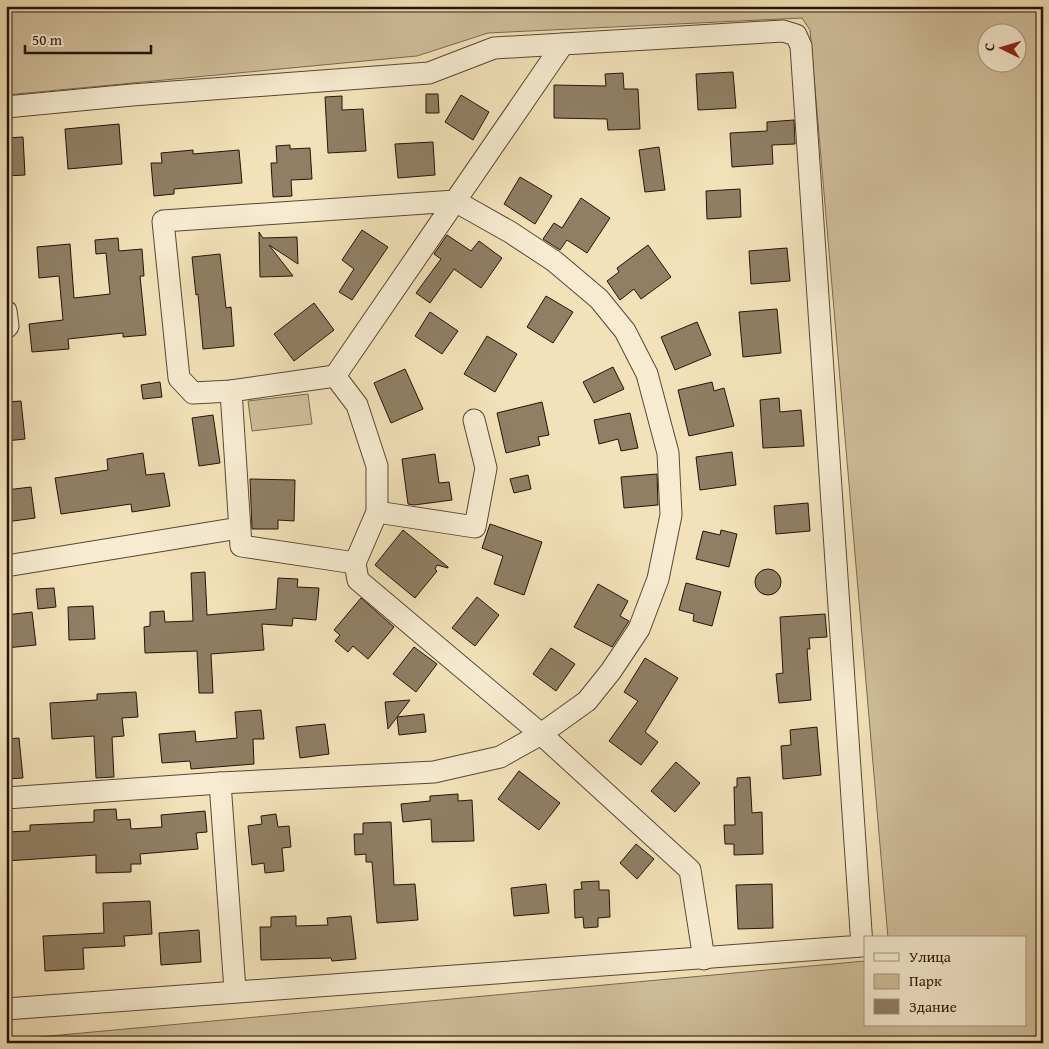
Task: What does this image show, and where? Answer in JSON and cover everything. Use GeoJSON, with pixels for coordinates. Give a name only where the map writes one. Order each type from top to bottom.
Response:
{"type":"FeatureCollection","features":[{"type":"Feature","properties":{"kind":"street"},"geometry":{"type":"LineString","coordinates":[[6,107],[132,95],[428,73],[494,48],[784,31],[796,35],[801,46],[862,946],[704,959],[235,990],[6,1009]]}},
{"type":"Feature","properties":{"kind":"street"},"geometry":{"type":"LineString","coordinates":[[6,798],[220,783],[434,772],[500,757],[541,734],[587,701],[611,671],[639,629],[658,579],[671,515],[668,453],[647,374],[625,331],[599,299],[554,261],[510,232],[454,200],[163,221],[178,378],[193,393],[231,391],[335,376],[454,200],[563,44]]}},
{"type":"Feature","properties":{"kind":"street"},"geometry":{"type":"LineString","coordinates":[[6,311],[8,326],[6,328]]}},
{"type":"Feature","properties":{"kind":"street"},"geometry":{"type":"LineString","coordinates":[[335,376],[357,405],[377,466],[377,512],[355,563],[358,580],[541,734],[690,870],[704,959]]}},
{"type":"Feature","properties":{"kind":"street"},"geometry":{"type":"LineString","coordinates":[[231,391],[241,546],[355,563]]}},
{"type":"Feature","properties":{"kind":"street"},"geometry":{"type":"LineString","coordinates":[[377,512],[475,527],[486,468],[474,420]]}},
{"type":"Feature","properties":{"kind":"street"},"geometry":{"type":"LineString","coordinates":[[6,566],[239,528]]}},
{"type":"Feature","properties":{"kind":"street"},"geometry":{"type":"LineString","coordinates":[[220,783],[235,990]]}},
{"type":"Feature","properties":{"kind":"green space"},"geometry":{"type":"Polygon","coordinates":[[[6,6],[1043,6],[1043,1043],[6,1043],[6,1040],[864,961],[864,1026],[1026,1026],[1026,936],[888,936],[810,30],[802,18],[488,33],[417,56],[6,95],[6,6]]]}},
{"type":"Feature","properties":{"kind":"green space"},"geometry":{"type":"Polygon","coordinates":[[[308,394],[312,424],[252,431],[248,401],[308,394]]]}},
{"type":"Feature","properties":{"kind":"building"},"geometry":{"type":"Polygon","coordinates":[[[733,72],[736,108],[698,110],[696,74],[733,72]]]}},
{"type":"Feature","properties":{"kind":"building"},"geometry":{"type":"Polygon","coordinates":[[[623,73],[624,89],[638,89],[640,129],[608,130],[607,119],[554,118],[554,85],[606,86],[605,74],[623,73]]]}},
{"type":"Feature","properties":{"kind":"building"},"geometry":{"type":"Polygon","coordinates":[[[426,94],[438,94],[439,113],[426,113],[426,94]]]}},
{"type":"Feature","properties":{"kind":"building"},"geometry":{"type":"Polygon","coordinates":[[[461,95],[489,112],[473,140],[445,122],[461,95]]]}},
{"type":"Feature","properties":{"kind":"building"},"geometry":{"type":"Polygon","coordinates":[[[342,96],[342,110],[363,109],[366,151],[328,153],[325,97],[342,96]]]}},
{"type":"Feature","properties":{"kind":"building"},"geometry":{"type":"Polygon","coordinates":[[[794,120],[795,144],[772,145],[773,164],[732,167],[730,133],[767,131],[767,122],[794,120]]]}},
{"type":"Feature","properties":{"kind":"building"},"geometry":{"type":"Polygon","coordinates":[[[119,124],[122,164],[68,169],[65,129],[119,124]]]}},
{"type":"Feature","properties":{"kind":"building"},"geometry":{"type":"Polygon","coordinates":[[[23,137],[25,175],[6,176],[6,138],[23,137]]]}},
{"type":"Feature","properties":{"kind":"building"},"geometry":{"type":"Polygon","coordinates":[[[433,142],[435,175],[398,178],[395,144],[433,142]]]}},
{"type":"Feature","properties":{"kind":"building"},"geometry":{"type":"Polygon","coordinates":[[[290,145],[290,149],[310,148],[312,179],[291,180],[292,196],[273,197],[271,163],[277,163],[276,146],[290,145]]]}},
{"type":"Feature","properties":{"kind":"building"},"geometry":{"type":"Polygon","coordinates":[[[659,147],[665,190],[645,192],[639,150],[659,147]]]}},
{"type":"Feature","properties":{"kind":"building"},"geometry":{"type":"Polygon","coordinates":[[[193,150],[193,154],[239,150],[242,183],[174,189],[174,194],[154,196],[151,163],[162,163],[161,153],[193,150]]]}},
{"type":"Feature","properties":{"kind":"building"},"geometry":{"type":"Polygon","coordinates":[[[520,177],[552,196],[535,224],[504,204],[520,177]]]}},
{"type":"Feature","properties":{"kind":"building"},"geometry":{"type":"Polygon","coordinates":[[[740,189],[741,217],[707,219],[706,191],[740,189]]]}},
{"type":"Feature","properties":{"kind":"building"},"geometry":{"type":"Polygon","coordinates":[[[581,198],[610,218],[587,253],[567,240],[560,250],[543,239],[554,223],[562,228],[581,198]]]}},
{"type":"Feature","properties":{"kind":"building"},"geometry":{"type":"Polygon","coordinates":[[[362,230],[388,247],[352,300],[339,292],[354,269],[342,260],[362,230]]]}},
{"type":"Feature","properties":{"kind":"building"},"geometry":{"type":"Polygon","coordinates":[[[259,232],[263,238],[297,237],[298,264],[269,245],[293,276],[260,277],[259,232]]]}},
{"type":"Feature","properties":{"kind":"building"},"geometry":{"type":"Polygon","coordinates":[[[447,235],[471,251],[479,241],[502,258],[481,288],[454,269],[430,303],[416,293],[441,259],[434,254],[447,235]]]}},
{"type":"Feature","properties":{"kind":"building"},"geometry":{"type":"Polygon","coordinates":[[[118,238],[119,251],[142,249],[144,276],[140,276],[146,335],[123,337],[123,333],[68,339],[69,349],[32,352],[29,324],[63,320],[59,276],[39,278],[37,247],[70,244],[74,298],[110,294],[106,253],[96,254],[95,240],[118,238]]]}},
{"type":"Feature","properties":{"kind":"building"},"geometry":{"type":"Polygon","coordinates":[[[648,245],[671,277],[641,299],[634,289],[620,300],[607,281],[619,272],[617,268],[648,245]]]}},
{"type":"Feature","properties":{"kind":"building"},"geometry":{"type":"Polygon","coordinates":[[[787,248],[790,281],[751,284],[749,251],[787,248]]]}},
{"type":"Feature","properties":{"kind":"building"},"geometry":{"type":"Polygon","coordinates":[[[220,254],[226,308],[231,307],[234,346],[203,349],[198,294],[196,295],[192,257],[220,254]]]}},
{"type":"Feature","properties":{"kind":"building"},"geometry":{"type":"Polygon","coordinates":[[[546,296],[573,312],[553,343],[527,327],[546,296]]]}},
{"type":"Feature","properties":{"kind":"building"},"geometry":{"type":"Polygon","coordinates":[[[314,303],[334,330],[294,361],[274,334],[314,303]]]}},
{"type":"Feature","properties":{"kind":"building"},"geometry":{"type":"Polygon","coordinates":[[[777,309],[781,353],[743,357],[739,312],[777,309]]]}},
{"type":"Feature","properties":{"kind":"building"},"geometry":{"type":"Polygon","coordinates":[[[430,312],[458,331],[442,354],[415,336],[430,312]]]}},
{"type":"Feature","properties":{"kind":"building"},"geometry":{"type":"Polygon","coordinates":[[[697,322],[711,355],[675,370],[661,337],[697,322]]]}},
{"type":"Feature","properties":{"kind":"building"},"geometry":{"type":"Polygon","coordinates":[[[487,336],[517,354],[495,392],[464,374],[487,336]]]}},
{"type":"Feature","properties":{"kind":"building"},"geometry":{"type":"Polygon","coordinates":[[[613,367],[624,389],[594,403],[583,382],[613,367]]]}},
{"type":"Feature","properties":{"kind":"building"},"geometry":{"type":"Polygon","coordinates":[[[405,369],[423,409],[391,423],[374,383],[405,369]]]}},
{"type":"Feature","properties":{"kind":"building"},"geometry":{"type":"Polygon","coordinates":[[[160,382],[162,397],[143,399],[141,385],[160,382]]]}},
{"type":"Feature","properties":{"kind":"building"},"geometry":{"type":"Polygon","coordinates":[[[712,382],[714,391],[724,388],[734,426],[689,436],[678,390],[712,382]]]}},
{"type":"Feature","properties":{"kind":"building"},"geometry":{"type":"Polygon","coordinates":[[[779,398],[780,412],[801,410],[804,446],[763,448],[760,400],[779,398]]]}},
{"type":"Feature","properties":{"kind":"building"},"geometry":{"type":"Polygon","coordinates":[[[21,401],[25,439],[6,441],[6,402],[21,401]]]}},
{"type":"Feature","properties":{"kind":"building"},"geometry":{"type":"Polygon","coordinates":[[[542,402],[549,435],[538,437],[540,445],[506,453],[497,413],[542,402]]]}},
{"type":"Feature","properties":{"kind":"building"},"geometry":{"type":"Polygon","coordinates":[[[630,413],[638,448],[621,451],[618,439],[599,444],[594,420],[630,413]]]}},
{"type":"Feature","properties":{"kind":"building"},"geometry":{"type":"Polygon","coordinates":[[[213,415],[220,463],[199,466],[192,418],[213,415]]]}},
{"type":"Feature","properties":{"kind":"building"},"geometry":{"type":"Polygon","coordinates":[[[732,452],[736,485],[700,490],[696,457],[732,452]]]}},
{"type":"Feature","properties":{"kind":"building"},"geometry":{"type":"Polygon","coordinates":[[[143,453],[146,475],[164,473],[170,506],[132,512],[131,504],[61,514],[55,478],[108,470],[107,459],[143,453]]]}},
{"type":"Feature","properties":{"kind":"building"},"geometry":{"type":"Polygon","coordinates":[[[435,454],[439,483],[449,482],[452,500],[414,505],[408,504],[402,459],[435,454]]]}},
{"type":"Feature","properties":{"kind":"building"},"geometry":{"type":"Polygon","coordinates":[[[657,474],[658,505],[624,508],[621,477],[657,474]]]}},
{"type":"Feature","properties":{"kind":"building"},"geometry":{"type":"Polygon","coordinates":[[[528,475],[531,489],[514,493],[510,479],[528,475]]]}},
{"type":"Feature","properties":{"kind":"building"},"geometry":{"type":"Polygon","coordinates":[[[250,479],[295,480],[294,521],[278,520],[278,529],[252,529],[250,479]]]}},
{"type":"Feature","properties":{"kind":"building"},"geometry":{"type":"Polygon","coordinates":[[[31,487],[35,518],[6,522],[6,490],[31,487]]]}},
{"type":"Feature","properties":{"kind":"building"},"geometry":{"type":"Polygon","coordinates":[[[808,503],[810,531],[776,534],[774,506],[808,503]]]}},
{"type":"Feature","properties":{"kind":"building"},"geometry":{"type":"Polygon","coordinates":[[[490,524],[542,542],[524,595],[494,584],[503,556],[482,548],[490,524]]]}},
{"type":"Feature","properties":{"kind":"building"},"geometry":{"type":"Polygon","coordinates":[[[403,530],[448,567],[437,565],[435,569],[437,571],[415,598],[375,565],[403,530]]]}},
{"type":"Feature","properties":{"kind":"building"},"geometry":{"type":"Polygon","coordinates":[[[721,530],[737,534],[729,567],[696,559],[703,531],[720,535],[721,530]]]}},
{"type":"Feature","properties":{"kind":"building"},"geometry":{"type":"Polygon","coordinates":[[[768,569],[777,573],[781,582],[777,591],[768,595],[759,591],[755,582],[759,573],[768,569]]]}},
{"type":"Feature","properties":{"kind":"building"},"geometry":{"type":"Polygon","coordinates":[[[205,572],[207,615],[276,609],[278,578],[298,579],[297,587],[319,588],[316,620],[293,618],[292,626],[262,624],[264,650],[211,654],[213,693],[199,693],[197,651],[145,653],[144,627],[150,626],[150,612],[164,611],[165,622],[193,621],[191,573],[205,572]]]}},
{"type":"Feature","properties":{"kind":"building"},"geometry":{"type":"Polygon","coordinates":[[[686,583],[721,592],[712,626],[693,621],[694,614],[679,610],[686,583]]]}},
{"type":"Feature","properties":{"kind":"building"},"geometry":{"type":"Polygon","coordinates":[[[598,584],[628,601],[620,616],[629,621],[612,647],[574,627],[598,584]]]}},
{"type":"Feature","properties":{"kind":"building"},"geometry":{"type":"Polygon","coordinates":[[[54,588],[56,607],[38,609],[36,589],[54,588]]]}},
{"type":"Feature","properties":{"kind":"building"},"geometry":{"type":"Polygon","coordinates":[[[477,597],[499,615],[475,646],[452,628],[477,597]]]}},
{"type":"Feature","properties":{"kind":"building"},"geometry":{"type":"Polygon","coordinates":[[[361,598],[394,627],[368,659],[353,646],[348,652],[335,641],[340,635],[334,630],[361,598]]]}},
{"type":"Feature","properties":{"kind":"building"},"geometry":{"type":"Polygon","coordinates":[[[93,606],[95,639],[69,640],[68,607],[93,606]]]}},
{"type":"Feature","properties":{"kind":"building"},"geometry":{"type":"Polygon","coordinates":[[[32,612],[36,645],[6,648],[6,615],[32,612]]]}},
{"type":"Feature","properties":{"kind":"building"},"geometry":{"type":"Polygon","coordinates":[[[825,614],[827,637],[809,638],[810,649],[807,649],[811,700],[779,703],[776,674],[783,673],[780,617],[825,614]]]}},
{"type":"Feature","properties":{"kind":"building"},"geometry":{"type":"Polygon","coordinates":[[[414,647],[437,664],[416,692],[393,674],[414,647]]]}},
{"type":"Feature","properties":{"kind":"building"},"geometry":{"type":"Polygon","coordinates":[[[551,648],[575,664],[556,691],[533,674],[551,648]]]}},
{"type":"Feature","properties":{"kind":"building"},"geometry":{"type":"Polygon","coordinates":[[[645,658],[678,678],[645,732],[658,742],[641,765],[609,741],[638,701],[624,692],[645,658]]]}},
{"type":"Feature","properties":{"kind":"building"},"geometry":{"type":"Polygon","coordinates":[[[136,692],[138,717],[122,718],[124,736],[112,737],[114,777],[96,778],[94,736],[52,739],[50,703],[97,700],[97,694],[136,692]]]}},
{"type":"Feature","properties":{"kind":"building"},"geometry":{"type":"Polygon","coordinates":[[[410,700],[388,729],[385,702],[410,700]]]}},
{"type":"Feature","properties":{"kind":"building"},"geometry":{"type":"Polygon","coordinates":[[[261,710],[264,739],[253,739],[254,764],[191,769],[190,761],[162,763],[159,734],[195,731],[196,742],[237,738],[235,712],[261,710]]]}},
{"type":"Feature","properties":{"kind":"building"},"geometry":{"type":"Polygon","coordinates":[[[424,714],[426,732],[399,735],[397,717],[424,714]]]}},
{"type":"Feature","properties":{"kind":"building"},"geometry":{"type":"Polygon","coordinates":[[[325,724],[329,754],[300,758],[296,727],[325,724]]]}},
{"type":"Feature","properties":{"kind":"building"},"geometry":{"type":"Polygon","coordinates":[[[817,727],[821,775],[783,779],[781,746],[791,745],[790,730],[817,727]]]}},
{"type":"Feature","properties":{"kind":"building"},"geometry":{"type":"Polygon","coordinates":[[[19,738],[23,778],[6,779],[6,739],[19,738]]]}},
{"type":"Feature","properties":{"kind":"building"},"geometry":{"type":"Polygon","coordinates":[[[676,762],[700,783],[675,812],[651,791],[676,762]]]}},
{"type":"Feature","properties":{"kind":"building"},"geometry":{"type":"Polygon","coordinates":[[[519,771],[560,803],[539,830],[498,799],[519,771]]]}},
{"type":"Feature","properties":{"kind":"building"},"geometry":{"type":"Polygon","coordinates":[[[750,777],[752,813],[762,812],[763,854],[734,855],[734,844],[725,844],[724,825],[735,825],[734,787],[737,787],[737,778],[750,777]]]}},
{"type":"Feature","properties":{"kind":"building"},"geometry":{"type":"Polygon","coordinates":[[[458,794],[458,801],[472,800],[474,841],[432,842],[431,819],[403,822],[401,804],[430,801],[430,796],[458,794]]]}},
{"type":"Feature","properties":{"kind":"building"},"geometry":{"type":"Polygon","coordinates":[[[116,809],[117,820],[130,819],[131,829],[162,827],[161,815],[205,811],[207,832],[196,833],[198,849],[140,854],[141,864],[131,864],[131,872],[96,873],[96,855],[6,861],[6,832],[30,831],[30,825],[94,822],[94,810],[116,809]]]}},
{"type":"Feature","properties":{"kind":"building"},"geometry":{"type":"Polygon","coordinates":[[[276,814],[278,827],[289,826],[291,847],[282,848],[284,871],[265,873],[264,863],[252,865],[248,826],[262,824],[261,816],[276,814]]]}},
{"type":"Feature","properties":{"kind":"building"},"geometry":{"type":"Polygon","coordinates":[[[391,822],[394,885],[415,884],[418,920],[377,923],[372,862],[366,862],[366,854],[355,855],[354,834],[363,834],[363,823],[391,822]]]}},
{"type":"Feature","properties":{"kind":"building"},"geometry":{"type":"Polygon","coordinates":[[[636,844],[654,859],[637,879],[620,863],[636,844]]]}},
{"type":"Feature","properties":{"kind":"building"},"geometry":{"type":"Polygon","coordinates":[[[599,881],[599,890],[609,890],[610,917],[598,918],[598,927],[584,928],[583,917],[575,918],[574,890],[582,889],[581,882],[599,881]]]}},
{"type":"Feature","properties":{"kind":"building"},"geometry":{"type":"Polygon","coordinates":[[[546,884],[549,913],[514,916],[511,888],[546,884]]]}},
{"type":"Feature","properties":{"kind":"building"},"geometry":{"type":"Polygon","coordinates":[[[772,884],[773,928],[738,929],[736,885],[772,884]]]}},
{"type":"Feature","properties":{"kind":"building"},"geometry":{"type":"Polygon","coordinates":[[[150,901],[152,934],[124,936],[125,946],[83,948],[84,969],[45,971],[43,936],[104,933],[103,903],[150,901]]]}},
{"type":"Feature","properties":{"kind":"building"},"geometry":{"type":"Polygon","coordinates":[[[296,916],[296,926],[328,925],[327,918],[351,916],[356,959],[332,961],[331,958],[261,960],[260,927],[271,927],[271,917],[296,916]]]}},
{"type":"Feature","properties":{"kind":"building"},"geometry":{"type":"Polygon","coordinates":[[[199,930],[201,962],[161,965],[159,933],[199,930]]]}}]}
